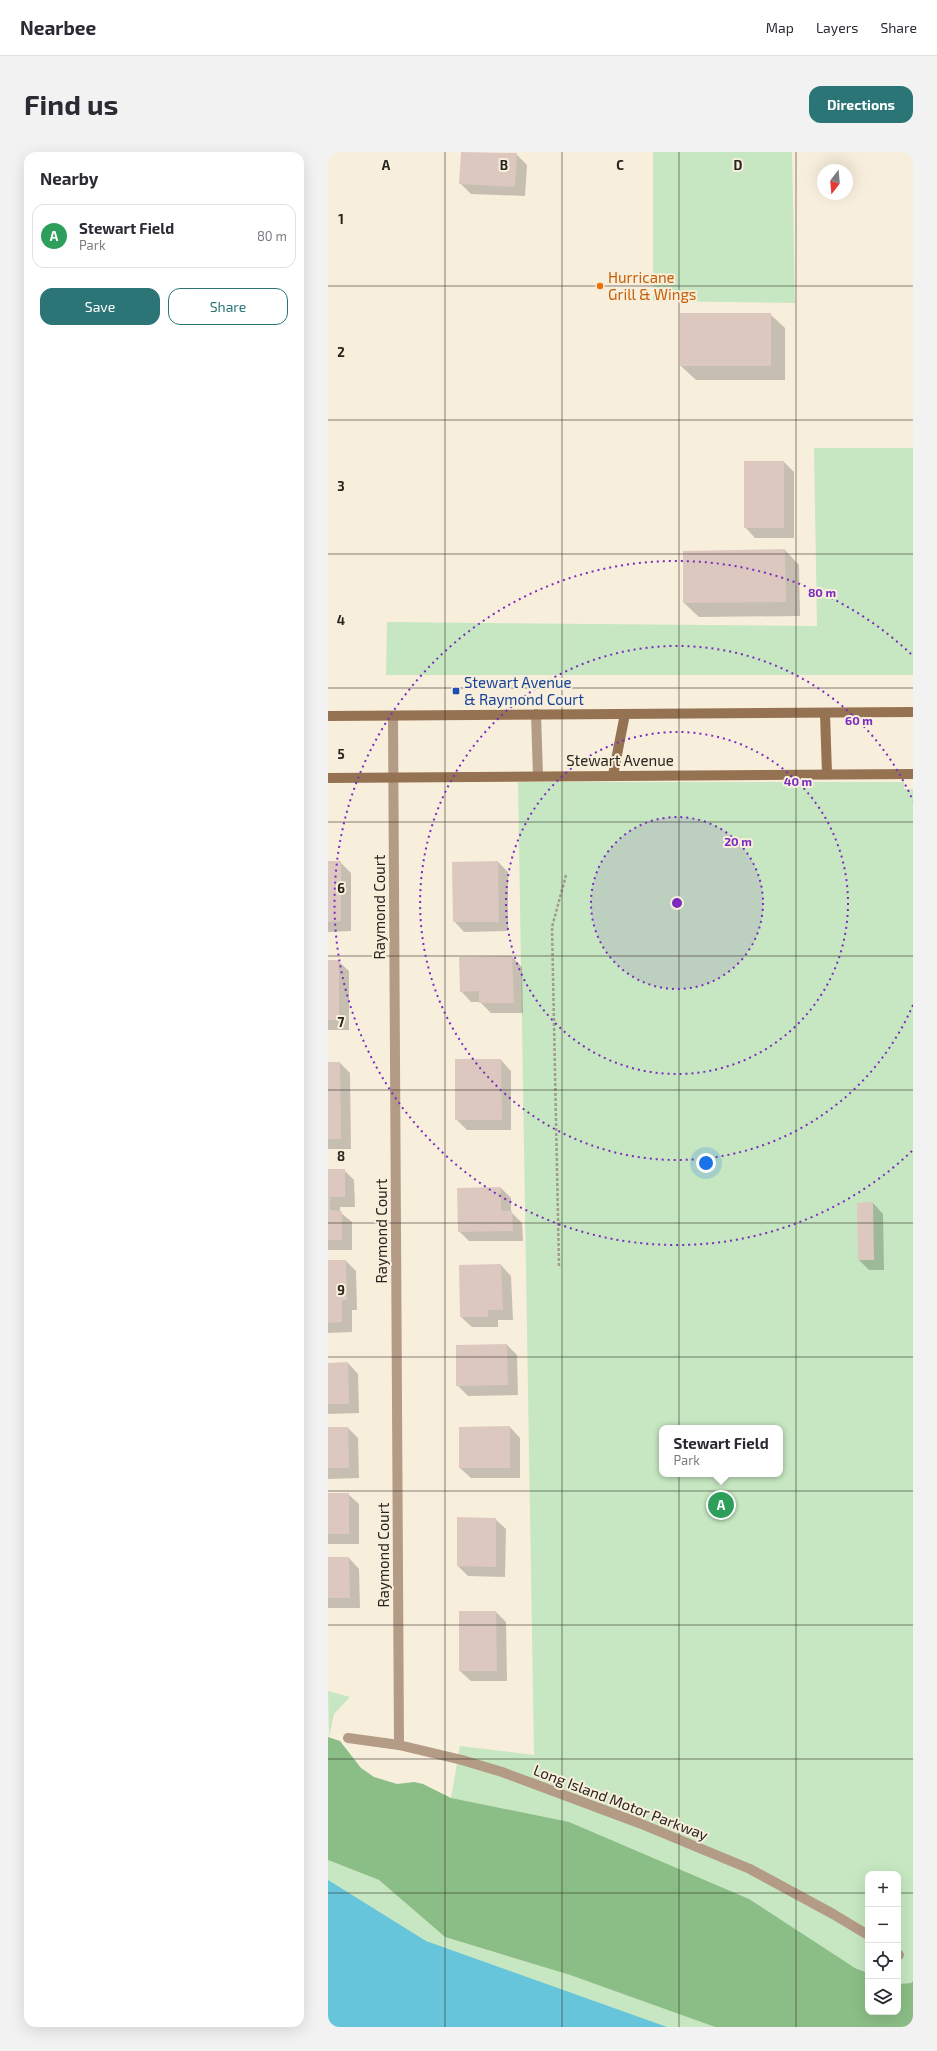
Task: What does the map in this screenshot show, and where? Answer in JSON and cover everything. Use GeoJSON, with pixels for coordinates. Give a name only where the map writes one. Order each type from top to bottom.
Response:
{"type":"FeatureCollection","features":[{"type":"Feature","properties":{"kind":"main road"},"geometry":{"type":"LineString","coordinates":[[328,716],[913,712]]}},
{"type":"Feature","properties":{"kind":"main road"},"geometry":{"type":"LineString","coordinates":[[825,713],[827,774]]}},
{"type":"Feature","properties":{"kind":"main road"},"geometry":{"type":"LineString","coordinates":[[613,775],[625,714]]}},
{"type":"Feature","properties":{"kind":"main road","name":"Stewart Avenue"},"geometry":{"type":"LineString","coordinates":[[328,778],[913,774]]}},
{"type":"Feature","properties":{"kind":"street"},"geometry":{"type":"LineString","coordinates":[[536,714],[538,776]]}},
{"type":"Feature","properties":{"kind":"street","name":"Raymond Court"},"geometry":{"type":"LineString","coordinates":[[393,716],[399,1745]]}},
{"type":"Feature","properties":{"kind":"street","name":"Long Island Motor Parkway"},"geometry":{"type":"LineString","coordinates":[[348,1738],[399,1745],[442,1755],[502,1772],[639,1823],[750,1869],[865,1933]]}},
{"type":"Feature","properties":{"kind":"path"},"geometry":{"type":"LineString","coordinates":[[559,1266],[552,927],[566,875]]}},
{"type":"Feature","properties":{"kind":"green space"},"geometry":{"type":"Polygon","coordinates":[[[653,152],[792,152],[795,303],[653,301],[653,152]]]}},
{"type":"Feature","properties":{"kind":"green space"},"geometry":{"type":"Polygon","coordinates":[[[814,448],[913,448],[913,675],[386,675],[387,622],[817,626],[814,448]]]}},
{"type":"Feature","properties":{"kind":"green space"},"geometry":{"type":"Polygon","coordinates":[[[518,782],[904,782],[904,789],[913,789],[913,1981],[911,1983],[901,1984],[901,1871],[865,1871],[865,1972],[451,1798],[460,1746],[534,1755],[518,782]]]}},
{"type":"Feature","properties":{"kind":"green space"},"geometry":{"type":"Polygon","coordinates":[[[328,1691],[350,1697],[334,1714],[329,1737],[328,1691]]]}},
{"type":"Feature","properties":{"kind":"green space"},"geometry":{"type":"Polygon","coordinates":[[[328,1737],[340,1741],[361,1768],[374,1777],[397,1784],[414,1782],[423,1784],[451,1798],[569,1822],[749,1899],[855,1968],[865,1972],[865,2015],[901,2015],[901,1984],[911,1983],[913,1981],[913,2027],[715,2027],[570,1975],[445,1937],[379,1880],[328,1860],[328,1737]]]}},
{"type":"Feature","properties":{"kind":"green space"},"geometry":{"type":"Polygon","coordinates":[[[328,1860],[379,1880],[445,1937],[570,1975],[715,2027],[328,2027],[328,1860]]]}},
{"type":"Feature","properties":{"kind":"water"},"geometry":{"type":"Polygon","coordinates":[[[328,1880],[426,1941],[667,2027],[328,2027],[328,1880]]]}},
{"type":"Feature","properties":{"kind":"building"},"geometry":{"type":"Polygon","coordinates":[[[461,152],[517,153],[515,187],[459,184],[461,152]]]}},
{"type":"Feature","properties":{"kind":"building"},"geometry":{"type":"Polygon","coordinates":[[[680,313],[771,313],[771,366],[680,366],[680,313]]]}},
{"type":"Feature","properties":{"kind":"building"},"geometry":{"type":"Polygon","coordinates":[[[744,461],[784,461],[784,528],[744,528],[744,461]]]}},
{"type":"Feature","properties":{"kind":"building"},"geometry":{"type":"Polygon","coordinates":[[[785,549],[786,602],[683,603],[683,551],[785,549]]]}},
{"type":"Feature","properties":{"kind":"building"},"geometry":{"type":"Polygon","coordinates":[[[328,861],[341,861],[341,921],[328,922],[328,861]]]}},
{"type":"Feature","properties":{"kind":"building"},"geometry":{"type":"Polygon","coordinates":[[[498,861],[499,922],[453,922],[452,862],[498,861]]]}},
{"type":"Feature","properties":{"kind":"building"},"geometry":{"type":"Polygon","coordinates":[[[512,956],[514,1003],[479,1003],[479,991],[460,992],[459,957],[512,956]]]}},
{"type":"Feature","properties":{"kind":"building"},"geometry":{"type":"Polygon","coordinates":[[[328,960],[339,960],[339,1020],[328,1020],[328,960]]]}},
{"type":"Feature","properties":{"kind":"building"},"geometry":{"type":"Polygon","coordinates":[[[455,1059],[501,1059],[502,1120],[455,1120],[455,1059]]]}},
{"type":"Feature","properties":{"kind":"building"},"geometry":{"type":"Polygon","coordinates":[[[328,1062],[340,1062],[341,1139],[328,1139],[328,1062]]]}},
{"type":"Feature","properties":{"kind":"building"},"geometry":{"type":"Polygon","coordinates":[[[328,1169],[345,1169],[345,1197],[330,1197],[330,1210],[342,1211],[342,1240],[328,1240],[328,1169]]]}},
{"type":"Feature","properties":{"kind":"building"},"geometry":{"type":"Polygon","coordinates":[[[501,1187],[501,1211],[512,1211],[513,1231],[458,1232],[457,1188],[501,1187]]]}},
{"type":"Feature","properties":{"kind":"building"},"geometry":{"type":"Polygon","coordinates":[[[873,1202],[874,1260],[858,1260],[857,1203],[873,1202]]]}},
{"type":"Feature","properties":{"kind":"building"},"geometry":{"type":"Polygon","coordinates":[[[328,1260],[346,1260],[347,1300],[342,1300],[342,1322],[328,1323],[328,1260]]]}},
{"type":"Feature","properties":{"kind":"building"},"geometry":{"type":"Polygon","coordinates":[[[501,1264],[503,1310],[488,1310],[488,1317],[460,1317],[459,1265],[501,1264]]]}},
{"type":"Feature","properties":{"kind":"building"},"geometry":{"type":"Polygon","coordinates":[[[507,1344],[508,1385],[456,1386],[456,1345],[507,1344]]]}},
{"type":"Feature","properties":{"kind":"building"},"geometry":{"type":"Polygon","coordinates":[[[348,1362],[349,1404],[328,1404],[328,1363],[348,1362]]]}},
{"type":"Feature","properties":{"kind":"building"},"geometry":{"type":"Polygon","coordinates":[[[510,1426],[510,1468],[459,1468],[459,1427],[510,1426]]]}},
{"type":"Feature","properties":{"kind":"building"},"geometry":{"type":"Polygon","coordinates":[[[328,1427],[348,1427],[349,1468],[328,1468],[328,1427]]]}},
{"type":"Feature","properties":{"kind":"building"},"geometry":{"type":"Polygon","coordinates":[[[328,1493],[349,1493],[349,1534],[328,1534],[328,1493]]]}},
{"type":"Feature","properties":{"kind":"building"},"geometry":{"type":"Polygon","coordinates":[[[457,1517],[496,1518],[496,1567],[457,1566],[457,1517]]]}},
{"type":"Feature","properties":{"kind":"building"},"geometry":{"type":"Polygon","coordinates":[[[328,1557],[349,1557],[350,1598],[328,1598],[328,1557]]]}},
{"type":"Feature","properties":{"kind":"building"},"geometry":{"type":"Polygon","coordinates":[[[459,1611],[496,1611],[497,1671],[459,1671],[459,1611]]]}},
{"type":"Feature","properties":{"kind":"place","name":"Hurricane Grill & Wings"},"geometry":{"type":"Point","coordinates":[600,286]}},
{"type":"Feature","properties":{"kind":"place","name":"Stewart Avenue & Raymond Court"},"geometry":{"type":"Point","coordinates":[456,691]}},
{"type":"Feature","properties":{"kind":"place","name":"Stewart Field"},"geometry":{"type":"Point","coordinates":[721,1505]}}]}
